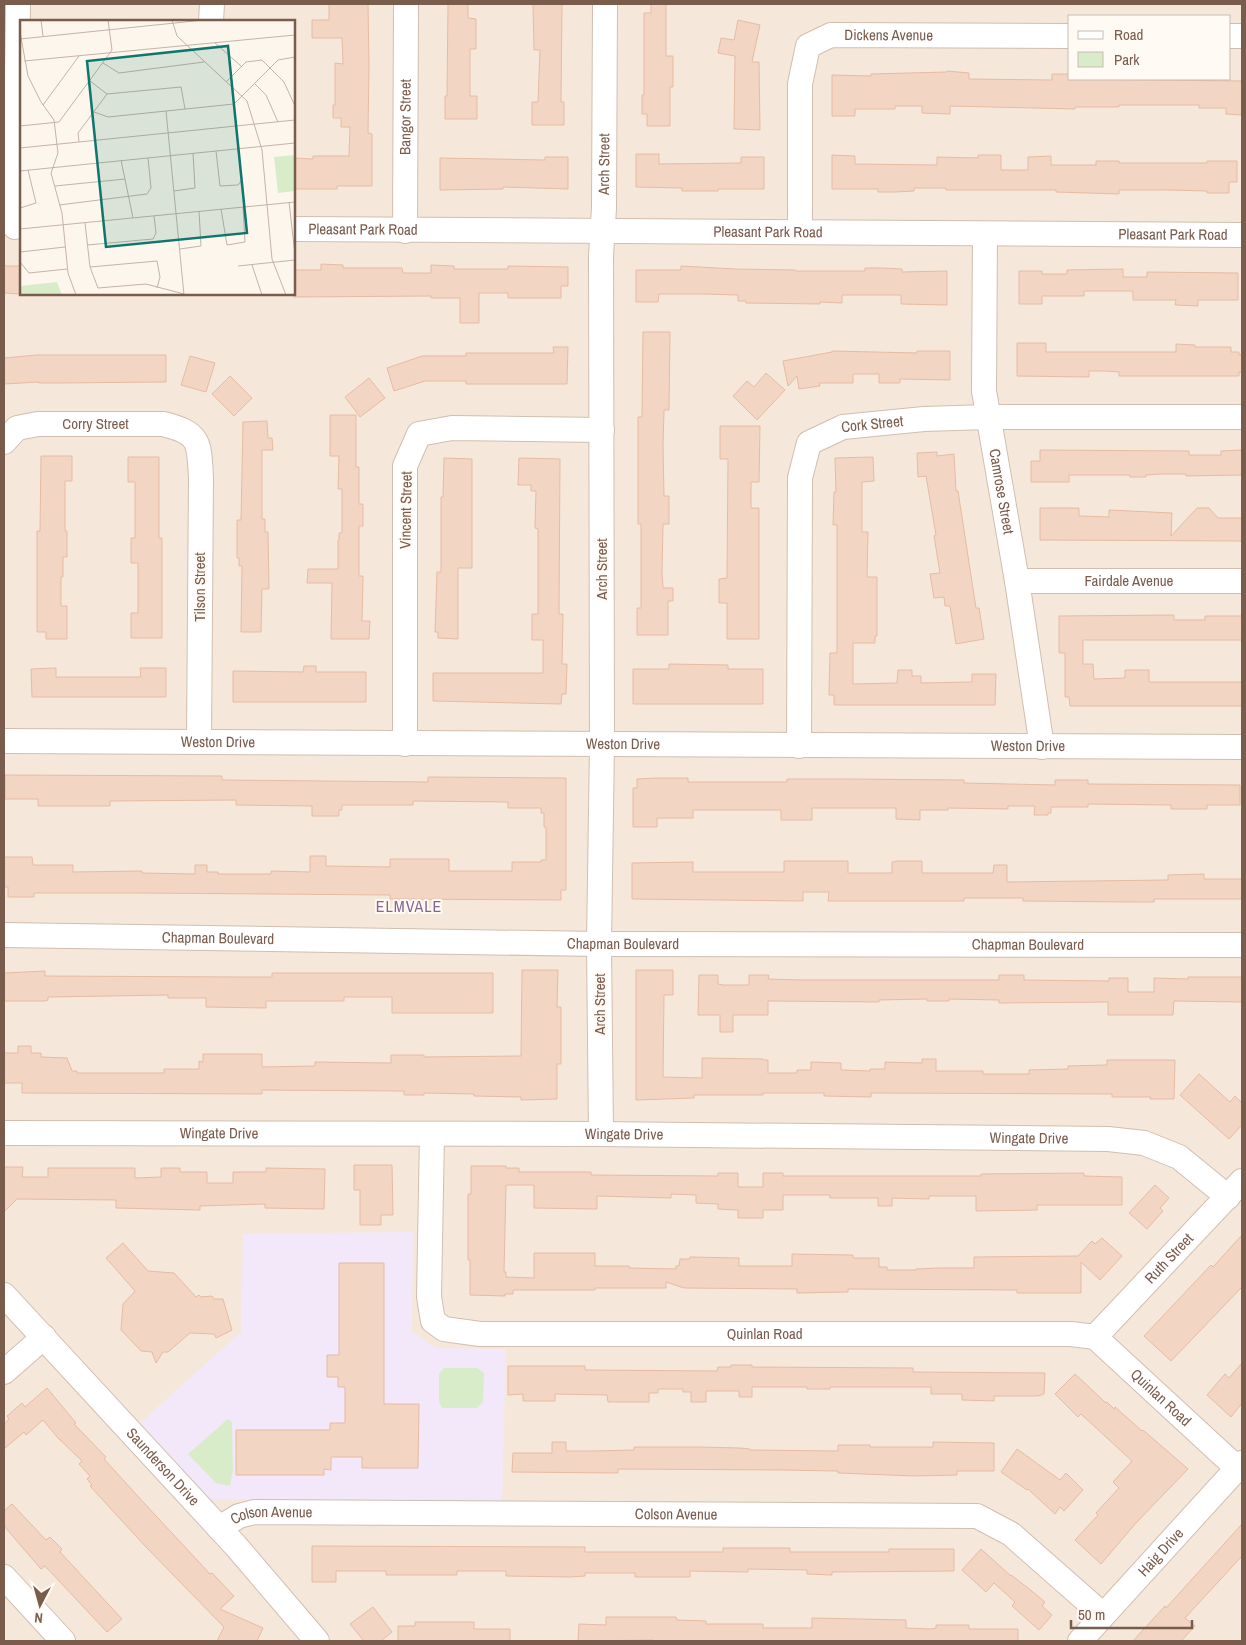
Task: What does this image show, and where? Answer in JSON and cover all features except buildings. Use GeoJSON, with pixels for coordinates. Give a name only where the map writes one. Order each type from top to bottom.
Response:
{"type":"FeatureCollection","features":[{"type":"Feature","properties":{"kind":"street"},"geometry":{"type":"LineString","coordinates":[[13,227],[18,4]]}},
{"type":"Feature","properties":{"kind":"street"},"geometry":{"type":"LineString","coordinates":[[212,4],[212,20]]}},
{"type":"Feature","properties":{"kind":"street","name":"Bangor Street"},"geometry":{"type":"LineString","coordinates":[[405,231],[406,4]]}},
{"type":"Feature","properties":{"kind":"street","name":"Arch Street"},"geometry":{"type":"LineString","coordinates":[[601,1134],[599,944],[602,744],[602,230],[604,208],[605,4]]}},
{"type":"Feature","properties":{"kind":"street","name":"Dickens Avenue"},"geometry":{"type":"LineString","coordinates":[[800,232],[800,84],[808,46],[831,35],[1068,36]]}},
{"type":"Feature","properties":{"kind":"street","name":"Pleasant Park Road"},"geometry":{"type":"LineString","coordinates":[[295,229],[1242,235]]}},
{"type":"Feature","properties":{"kind":"street","name":"Camrose Street"},"geometry":{"type":"LineString","coordinates":[[985,234],[984,391],[1017,581],[1042,747]]}},
{"type":"Feature","properties":{"kind":"street","name":"Cork Street"},"geometry":{"type":"LineString","coordinates":[[799,746],[800,478],[809,442],[843,427],[924,420],[988,417],[1242,417]]}},
{"type":"Feature","properties":{"kind":"street","name":"Corry Street"},"geometry":{"type":"LineString","coordinates":[[4,442],[17,428],[38,424],[163,424],[180,428],[192,434]]}},
{"type":"Feature","properties":{"kind":"street","name":"Vincent Street"},"geometry":{"type":"LineString","coordinates":[[405,744],[405,466],[419,434],[452,428],[602,430]]}},
{"type":"Feature","properties":{"kind":"street","name":"Tilson Street"},"geometry":{"type":"LineString","coordinates":[[192,434],[199,452],[200,478],[199,741]]}},
{"type":"Feature","properties":{"kind":"street","name":"Fairdale Avenue"},"geometry":{"type":"LineString","coordinates":[[1017,581],[1242,581]]}},
{"type":"Feature","properties":{"kind":"street","name":"Weston Drive"},"geometry":{"type":"LineString","coordinates":[[4,741],[1242,747]]}},
{"type":"Feature","properties":{"kind":"street","name":"Chapman Boulevard"},"geometry":{"type":"LineString","coordinates":[[4,936],[599,944],[1242,945]]}},
{"type":"Feature","properties":{"kind":"street","name":"Wingate Drive"},"geometry":{"type":"LineString","coordinates":[[4,1133],[601,1134],[1108,1139],[1144,1143],[1179,1157],[1235,1189]]}},
{"type":"Feature","properties":{"kind":"street","name":"Quinlan Road"},"geometry":{"type":"LineString","coordinates":[[432,1134],[429,1297],[433,1321],[444,1330],[480,1334],[1071,1334],[1095,1337],[1240,1466]]}},
{"type":"Feature","properties":{"kind":"street","name":"Ruth Street"},"geometry":{"type":"LineString","coordinates":[[1095,1337],[1235,1189]]}},
{"type":"Feature","properties":{"kind":"street","name":"Saunderson Drive"},"geometry":{"type":"LineString","coordinates":[[4,1295],[219,1528],[317,1641]]}},
{"type":"Feature","properties":{"kind":"street"},"geometry":{"type":"LineString","coordinates":[[4,1372],[44,1337]]}},
{"type":"Feature","properties":{"kind":"street","name":"Haig Drive"},"geometry":{"type":"LineString","coordinates":[[1080,1641],[1240,1466]]}},
{"type":"Feature","properties":{"kind":"street","name":"Colson Avenue"},"geometry":{"type":"LineString","coordinates":[[219,1528],[239,1516],[254,1512],[977,1516],[1011,1534],[1103,1615]]}},
{"type":"Feature","properties":{"kind":"street"},"geometry":{"type":"LineString","coordinates":[[4,1577],[63,1641]]}},
{"type":"Feature","properties":{"kind":"shaded area"},"geometry":{"type":"Polygon","coordinates":[[[4,4],[1242,4],[1242,1641],[4,1641],[4,4]]]}},
{"type":"Feature","properties":{"kind":"shaded area"},"geometry":{"type":"Polygon","coordinates":[[[413,1232],[412,1332],[436,1348],[506,1349],[502,1501],[210,1499],[140,1423],[241,1332],[243,1234],[413,1232]]]}},
{"type":"Feature","properties":{"kind":"green space"},"geometry":{"type":"Polygon","coordinates":[[[444,1368],[477,1368],[484,1373],[483,1402],[477,1408],[442,1408],[439,1402],[439,1374],[444,1368]]]}},
{"type":"Feature","properties":{"kind":"green space"},"geometry":{"type":"Polygon","coordinates":[[[228,1419],[232,1422],[233,1470],[230,1486],[216,1483],[188,1454],[228,1419]]]}},
{"type":"Feature","properties":{"kind":"district","name":"ELMVALE"},"geometry":{"type":"Point","coordinates":[409,906]}}]}
